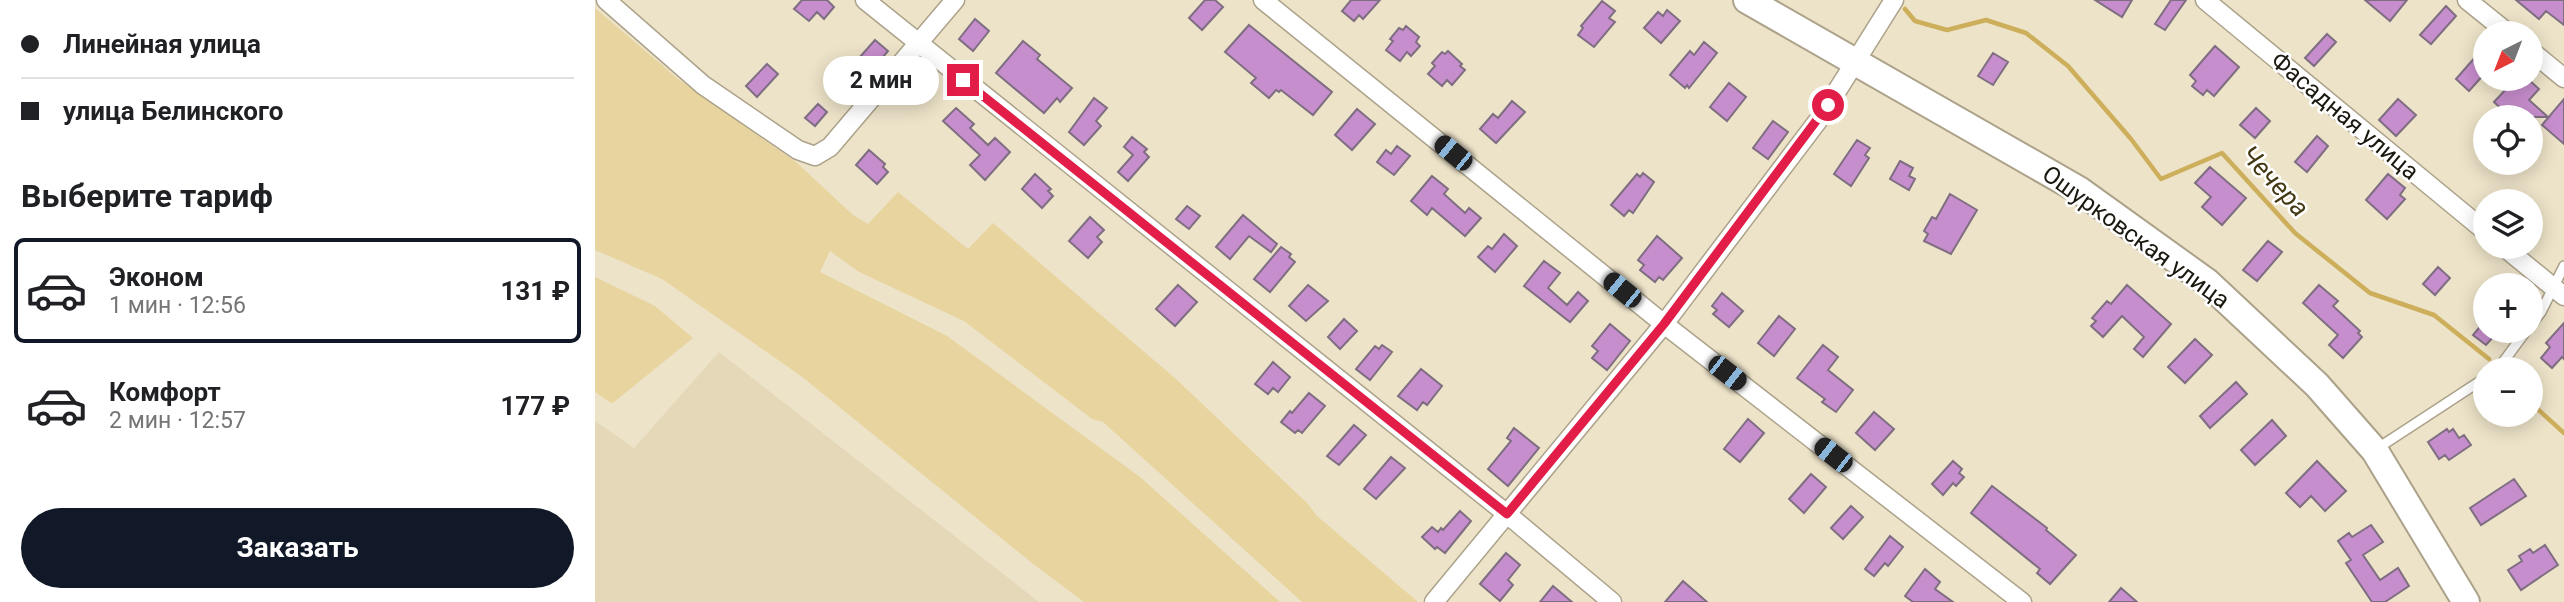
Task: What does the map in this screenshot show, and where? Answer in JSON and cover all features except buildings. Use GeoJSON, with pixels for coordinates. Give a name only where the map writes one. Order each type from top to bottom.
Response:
{"type":"FeatureCollection","features":[{"type":"Feature","properties":{"kind":"street"},"geometry":{"type":"LineString","coordinates":[[606,0],[703,85],[798,150],[815,156],[830,148],[955,0]]}},
{"type":"Feature","properties":{"kind":"street"},"geometry":{"type":"LineString","coordinates":[[865,0],[1507,514],[1612,602]]}},
{"type":"Feature","properties":{"kind":"street"},"geometry":{"type":"LineString","coordinates":[[1263,0],[1664,324],[2022,602]]}},
{"type":"Feature","properties":{"kind":"street","name":"Ошурковская улица"},"geometry":{"type":"LineString","coordinates":[[1747,0],[2079,190],[2207,282],[2317,385],[2375,451],[2466,602]]}},
{"type":"Feature","properties":{"kind":"street"},"geometry":{"type":"LineString","coordinates":[[1434,602],[1664,324],[1820,118],[1894,0]]}},
{"type":"Feature","properties":{"kind":"street","name":"Фасадная улица"},"geometry":{"type":"LineString","coordinates":[[2205,0],[2473,221]]}},
{"type":"Feature","properties":{"kind":"street"},"geometry":{"type":"LineString","coordinates":[[2467,0],[2493,21]]}},
{"type":"Feature","properties":{"kind":"street"},"geometry":{"type":"LineString","coordinates":[[2543,61],[2564,78]]}},
{"type":"Feature","properties":{"kind":"street"},"geometry":{"type":"LineString","coordinates":[[2519,259],[2558,291]]}},
{"type":"Feature","properties":{"kind":"lane"},"geometry":{"type":"LineString","coordinates":[[2543,310],[2558,291],[2564,266]]}},
{"type":"Feature","properties":{"kind":"lane"},"geometry":{"type":"LineString","coordinates":[[2375,451],[2473,386]]}},
{"type":"Feature","properties":{"kind":"shaded area"},"geometry":{"type":"Polygon","coordinates":[[[595,8],[678,79],[797,163],[853,215],[868,224],[898,192],[968,249],[993,223],[1176,379],[1308,504],[1317,516],[1418,602],[1302,602],[1103,422],[1092,419],[964,321],[859,272],[830,251],[820,272],[947,336],[1140,477],[1280,602],[1084,602],[801,376],[662,279],[595,250],[595,8]]]}},
{"type":"Feature","properties":{"kind":"shaded area"},"geometry":{"type":"Polygon","coordinates":[[[595,277],[655,306],[693,338],[611,403],[595,392],[595,277]]]}},
{"type":"Feature","properties":{"kind":"shaded area"},"geometry":{"type":"Polygon","coordinates":[[[719,352],[1039,602],[595,602],[595,421],[634,448],[719,352]]]}},
{"type":"Feature","properties":{"kind":"waterway","name":"Чечера"},"geometry":{"type":"LineString","coordinates":[[1905,9],[1915,21],[1947,30],[1986,20],[2026,33],[2068,66],[2131,139],[2161,179],[2222,153],[2295,233],[2370,293],[2434,315],[2486,357]]}},
{"type":"Feature","properties":{"kind":"waterway","name":"Чечера"},"geometry":{"type":"LineString","coordinates":[[2543,414],[2564,433]]}},
{"type":"Feature","properties":{"kind":"route"},"geometry":{"type":"LineString","coordinates":[[963,80],[1507,514],[1664,324],[1828,105]]}}]}
